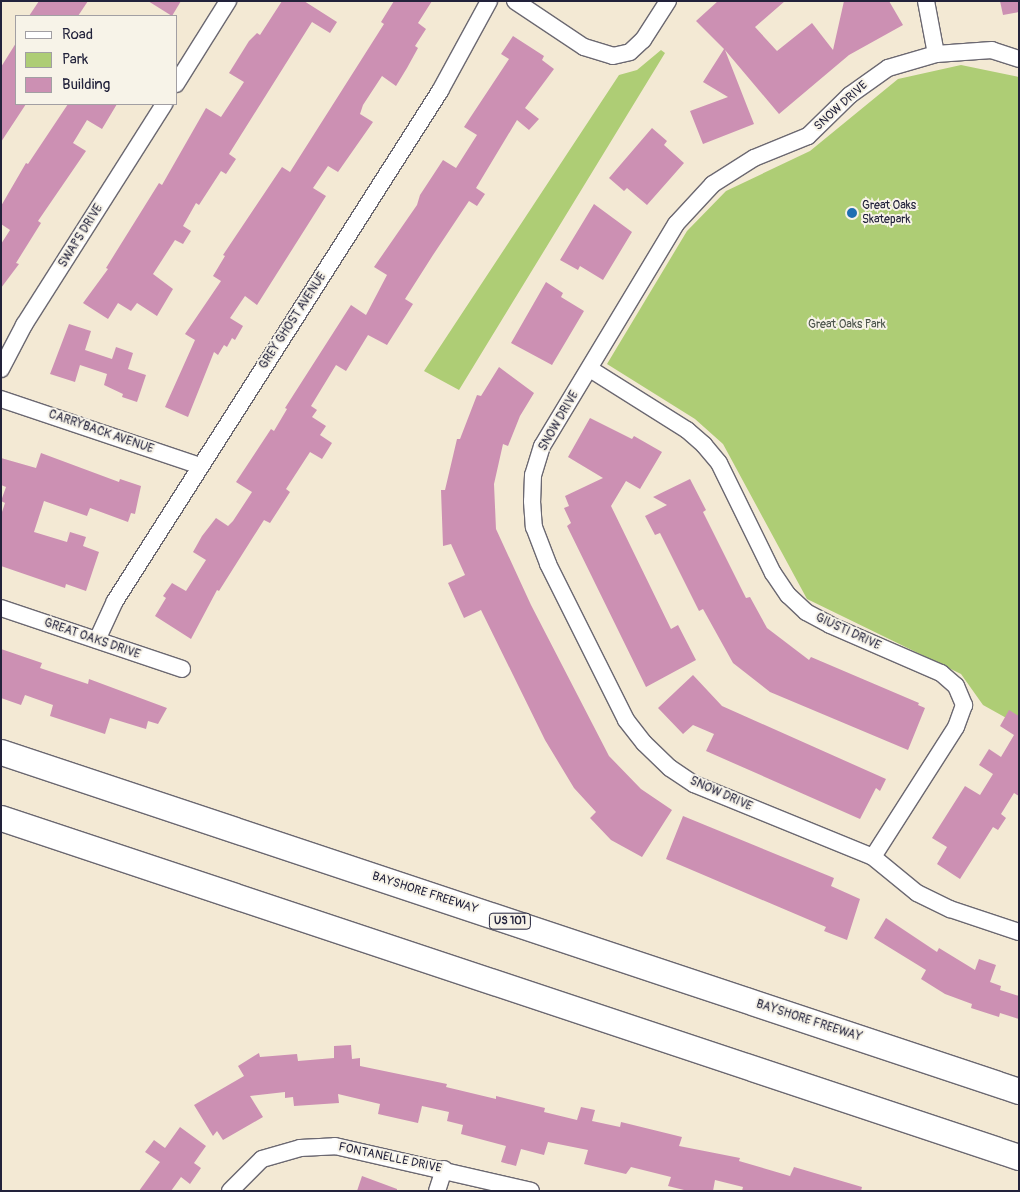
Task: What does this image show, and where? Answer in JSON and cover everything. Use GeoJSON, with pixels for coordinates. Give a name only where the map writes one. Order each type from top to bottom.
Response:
{"type":"FeatureCollection","features":[{"type":"Feature","properties":{"kind":"highway","name":"BAYSHORE FREEWAY"},"geometry":{"type":"LineString","coordinates":[[1,752],[1019,1091]]}},
{"type":"Feature","properties":{"kind":"highway"},"geometry":{"type":"LineString","coordinates":[[1,818],[1019,1157]]}},
{"type":"Feature","properties":{"kind":"street"},"geometry":{"type":"LineString","coordinates":[[178,81],[228,1]]}},
{"type":"Feature","properties":{"kind":"street","name":"GREY GHOST AVENUE"},"geometry":{"type":"LineString","coordinates":[[98,640],[115,601],[440,91],[489,1]]}},
{"type":"Feature","properties":{"kind":"street"},"geometry":{"type":"LineString","coordinates":[[516,1],[598,52],[613,56],[630,52],[643,40],[668,1]]}},
{"type":"Feature","properties":{"kind":"street"},"geometry":{"type":"LineString","coordinates":[[926,1],[936,54]]}},
{"type":"Feature","properties":{"kind":"street","name":"SNOW DRIVE"},"geometry":{"type":"LineString","coordinates":[[1019,59],[992,50],[936,54],[888,68],[850,95],[808,136],[754,158],[713,184],[676,224],[542,446],[533,475],[534,527],[548,564],[626,720],[650,749],[694,784],[873,857],[917,893],[950,909],[1019,932]]}},
{"type":"Feature","properties":{"kind":"street","name":"SWAPS DRIVE"},"geometry":{"type":"LineString","coordinates":[[1,369],[24,325],[163,105]]}},
{"type":"Feature","properties":{"kind":"street","name":"GIUSTI DRIVE"},"geometry":{"type":"LineString","coordinates":[[590,369],[687,430],[704,445],[719,463],[774,573],[788,595],[806,612],[830,626],[941,673],[956,686],[964,705],[956,727],[873,857]]}},
{"type":"Feature","properties":{"kind":"street","name":"CARRYBACK AVENUE"},"geometry":{"type":"LineString","coordinates":[[1,399],[200,466]]}},
{"type":"Feature","properties":{"kind":"street","name":"GREAT OAKS DRIVE"},"geometry":{"type":"LineString","coordinates":[[1,608],[182,669]]}},
{"type":"Feature","properties":{"kind":"street","name":"FONTANELLE DRIVE"},"geometry":{"type":"LineString","coordinates":[[230,1191],[262,1159],[300,1148],[335,1146],[444,1169],[531,1191]]}},
{"type":"Feature","properties":{"kind":"street"},"geometry":{"type":"LineString","coordinates":[[437,1191],[444,1169]]}},
{"type":"Feature","properties":{"kind":"green space"},"geometry":{"type":"Polygon","coordinates":[[[661,50],[665,53],[459,390],[424,371],[619,75],[637,70],[661,50]]]}},
{"type":"Feature","properties":{"kind":"green space","name":"Great Oaks Park"},"geometry":{"type":"Polygon","coordinates":[[[961,65],[1019,77],[1019,725],[983,705],[961,674],[807,599],[723,444],[695,419],[607,364],[687,231],[726,191],[810,151],[898,79],[961,65]]]}},
{"type":"Feature","properties":{"kind":"building"},"geometry":{"type":"Polygon","coordinates":[[[39,1],[88,1],[79,15],[30,15],[39,1]]]}},
{"type":"Feature","properties":{"kind":"building"},"geometry":{"type":"Polygon","coordinates":[[[148,1],[181,1],[173,15],[148,1]]]}},
{"type":"Feature","properties":{"kind":"building"},"geometry":{"type":"Polygon","coordinates":[[[282,1],[304,1],[337,22],[330,33],[312,22],[229,154],[236,159],[226,174],[221,171],[199,205],[196,203],[183,226],[191,231],[183,244],[175,240],[153,274],[173,289],[157,316],[137,303],[131,311],[118,303],[108,319],[83,303],[108,269],[106,268],[159,183],[162,185],[206,108],[221,117],[244,82],[229,73],[249,41],[257,33],[260,35],[282,1]]]}},
{"type":"Feature","properties":{"kind":"building"},"geometry":{"type":"Polygon","coordinates":[[[394,1],[432,1],[418,23],[426,29],[415,46],[418,48],[407,68],[396,86],[382,76],[363,105],[360,114],[373,122],[338,172],[328,166],[313,188],[326,196],[257,305],[245,296],[230,318],[243,326],[235,340],[232,338],[227,347],[224,345],[218,355],[214,352],[188,417],[165,407],[195,340],[185,334],[221,281],[213,276],[225,256],[223,255],[282,167],[290,172],[384,24],[381,22],[394,1]]]}},
{"type":"Feature","properties":{"kind":"building"},"geometry":{"type":"Polygon","coordinates":[[[718,1],[785,1],[755,27],[777,51],[812,23],[833,50],[844,1],[889,1],[903,25],[849,55],[779,114],[725,50],[754,124],[703,144],[690,111],[728,97],[703,82],[724,49],[696,21],[718,1]]]}},
{"type":"Feature","properties":{"kind":"building"},"geometry":{"type":"Polygon","coordinates":[[[1000,1],[1019,1],[1019,12],[1003,15],[1000,1]]]}},
{"type":"Feature","properties":{"kind":"building"},"geometry":{"type":"Polygon","coordinates":[[[513,36],[544,56],[542,60],[554,69],[525,108],[539,119],[529,130],[517,120],[476,188],[485,194],[477,206],[469,201],[433,255],[405,299],[413,304],[387,345],[368,335],[346,371],[336,365],[311,406],[317,410],[312,417],[326,426],[320,435],[332,443],[322,459],[310,452],[286,489],[290,492],[270,523],[264,520],[219,591],[217,590],[191,639],[155,616],[166,598],[163,596],[172,583],[186,591],[206,560],[193,552],[202,536],[216,518],[228,526],[252,492],[236,482],[271,429],[274,431],[287,409],[285,408],[351,305],[366,315],[387,275],[374,267],[417,205],[420,195],[443,160],[456,168],[477,135],[464,127],[509,59],[501,54],[513,36]]]}},
{"type":"Feature","properties":{"kind":"building"},"geometry":{"type":"Polygon","coordinates":[[[15,45],[15,105],[25,105],[1,142],[1,67],[15,45]]]}},
{"type":"Feature","properties":{"kind":"building"},"geometry":{"type":"Polygon","coordinates":[[[67,105],[116,105],[102,129],[87,120],[73,143],[86,151],[38,221],[41,223],[16,263],[19,264],[1,288],[1,244],[10,230],[1,224],[1,206],[26,163],[28,164],[67,105]]]}},
{"type":"Feature","properties":{"kind":"building"},"geometry":{"type":"Polygon","coordinates":[[[652,128],[667,141],[664,145],[684,163],[647,205],[627,188],[624,191],[609,178],[652,128]]]}},
{"type":"Feature","properties":{"kind":"building"},"geometry":{"type":"Polygon","coordinates":[[[594,204],[632,232],[603,280],[580,266],[578,270],[560,260],[594,204]]]}},
{"type":"Feature","properties":{"kind":"building"},"geometry":{"type":"Polygon","coordinates":[[[546,282],[563,293],[561,297],[584,311],[552,365],[511,343],[546,282]]]}},
{"type":"Feature","properties":{"kind":"building"},"geometry":{"type":"Polygon","coordinates":[[[69,324],[91,331],[85,350],[112,359],[116,347],[133,353],[128,369],[146,375],[137,402],[122,397],[123,394],[104,385],[107,374],[80,365],[75,382],[50,374],[69,324]]]}},
{"type":"Feature","properties":{"kind":"building"},"geometry":{"type":"Polygon","coordinates":[[[499,367],[534,393],[520,416],[508,446],[503,444],[494,484],[496,529],[531,605],[609,756],[641,789],[672,810],[642,857],[611,840],[590,818],[596,812],[574,788],[545,740],[481,610],[464,618],[448,583],[465,575],[451,544],[443,546],[441,490],[445,490],[457,439],[460,439],[477,395],[481,396],[499,367]]]}},
{"type":"Feature","properties":{"kind":"building"},"geometry":{"type":"Polygon","coordinates":[[[590,418],[632,439],[634,436],[662,452],[640,489],[626,481],[611,506],[671,629],[678,625],[696,660],[646,687],[567,526],[571,523],[564,508],[569,506],[565,496],[603,478],[568,457],[590,418]]]}},
{"type":"Feature","properties":{"kind":"building"},"geometry":{"type":"Polygon","coordinates":[[[41,453],[119,482],[120,479],[141,486],[135,514],[131,513],[128,522],[90,508],[87,516],[44,501],[34,532],[67,542],[70,532],[86,537],[83,546],[99,552],[86,591],[66,584],[65,588],[1,566],[1,515],[5,503],[1,501],[6,487],[1,485],[1,458],[36,468],[41,453]]]}},
{"type":"Feature","properties":{"kind":"building"},"geometry":{"type":"Polygon","coordinates":[[[690,479],[706,510],[703,512],[746,598],[750,597],[767,628],[809,660],[811,657],[919,703],[918,705],[925,708],[908,750],[770,692],[733,663],[703,609],[699,611],[660,533],[655,535],[645,516],[667,505],[653,497],[690,479]]]}},
{"type":"Feature","properties":{"kind":"building"},"geometry":{"type":"Polygon","coordinates":[[[1,649],[42,663],[40,668],[88,684],[89,679],[167,708],[158,724],[148,721],[146,729],[110,718],[105,734],[50,716],[53,705],[25,695],[21,705],[1,698],[1,649]]]}},
{"type":"Feature","properties":{"kind":"building"},"geometry":{"type":"Polygon","coordinates":[[[693,675],[722,706],[886,779],[880,791],[876,788],[860,819],[706,751],[714,734],[693,725],[683,734],[658,708],[693,675]]]}},
{"type":"Feature","properties":{"kind":"building"},"geometry":{"type":"Polygon","coordinates":[[[1009,710],[1019,716],[1019,796],[1014,793],[1001,814],[1006,818],[998,830],[993,827],[960,879],[937,864],[947,847],[932,838],[965,786],[980,795],[993,774],[979,765],[989,749],[1001,757],[1014,735],[1000,726],[1009,710]]]}},
{"type":"Feature","properties":{"kind":"building"},"geometry":{"type":"Polygon","coordinates":[[[683,816],[834,878],[831,886],[860,899],[847,940],[824,931],[826,927],[666,859],[683,816]]]}},
{"type":"Feature","properties":{"kind":"building"},"geometry":{"type":"Polygon","coordinates":[[[886,918],[937,952],[939,948],[975,970],[979,959],[996,965],[990,982],[1001,986],[1000,990],[1019,996],[1019,1019],[1000,1013],[999,1017],[971,1008],[972,1004],[945,994],[921,979],[926,970],[874,938],[886,918]]]}},
{"type":"Feature","properties":{"kind":"building"},"geometry":{"type":"Polygon","coordinates":[[[351,1045],[352,1059],[360,1058],[360,1066],[447,1084],[446,1087],[496,1099],[496,1096],[545,1108],[544,1112],[577,1120],[581,1107],[595,1110],[592,1121],[620,1127],[621,1122],[682,1137],[679,1146],[740,1158],[739,1161],[790,1176],[794,1167],[862,1187],[861,1191],[742,1191],[743,1187],[715,1180],[713,1191],[688,1191],[668,1186],[671,1177],[631,1167],[626,1174],[584,1164],[588,1150],[548,1142],[544,1155],[521,1149],[516,1166],[501,1162],[506,1146],[461,1134],[463,1125],[447,1121],[449,1112],[422,1106],[418,1123],[378,1114],[380,1104],[338,1094],[339,1103],[294,1106],[293,1097],[285,1098],[285,1092],[250,1096],[263,1117],[223,1140],[217,1131],[213,1136],[194,1105],[244,1076],[238,1066],[259,1053],[260,1057],[297,1054],[298,1061],[334,1058],[334,1046],[351,1045]]]}},
{"type":"Feature","properties":{"kind":"building"},"geometry":{"type":"Polygon","coordinates":[[[180,1127],[206,1146],[194,1163],[201,1168],[190,1184],[181,1177],[171,1191],[139,1191],[160,1162],[145,1152],[154,1140],[165,1148],[180,1127]]]}},
{"type":"Feature","properties":{"kind":"building"},"geometry":{"type":"Polygon","coordinates":[[[362,1176],[397,1189],[397,1191],[357,1191],[362,1176]]]}},
{"type":"Feature","properties":{"kind":"place","name":"Great Oaks Skatepark"},"geometry":{"type":"Point","coordinates":[852,213]}}]}
